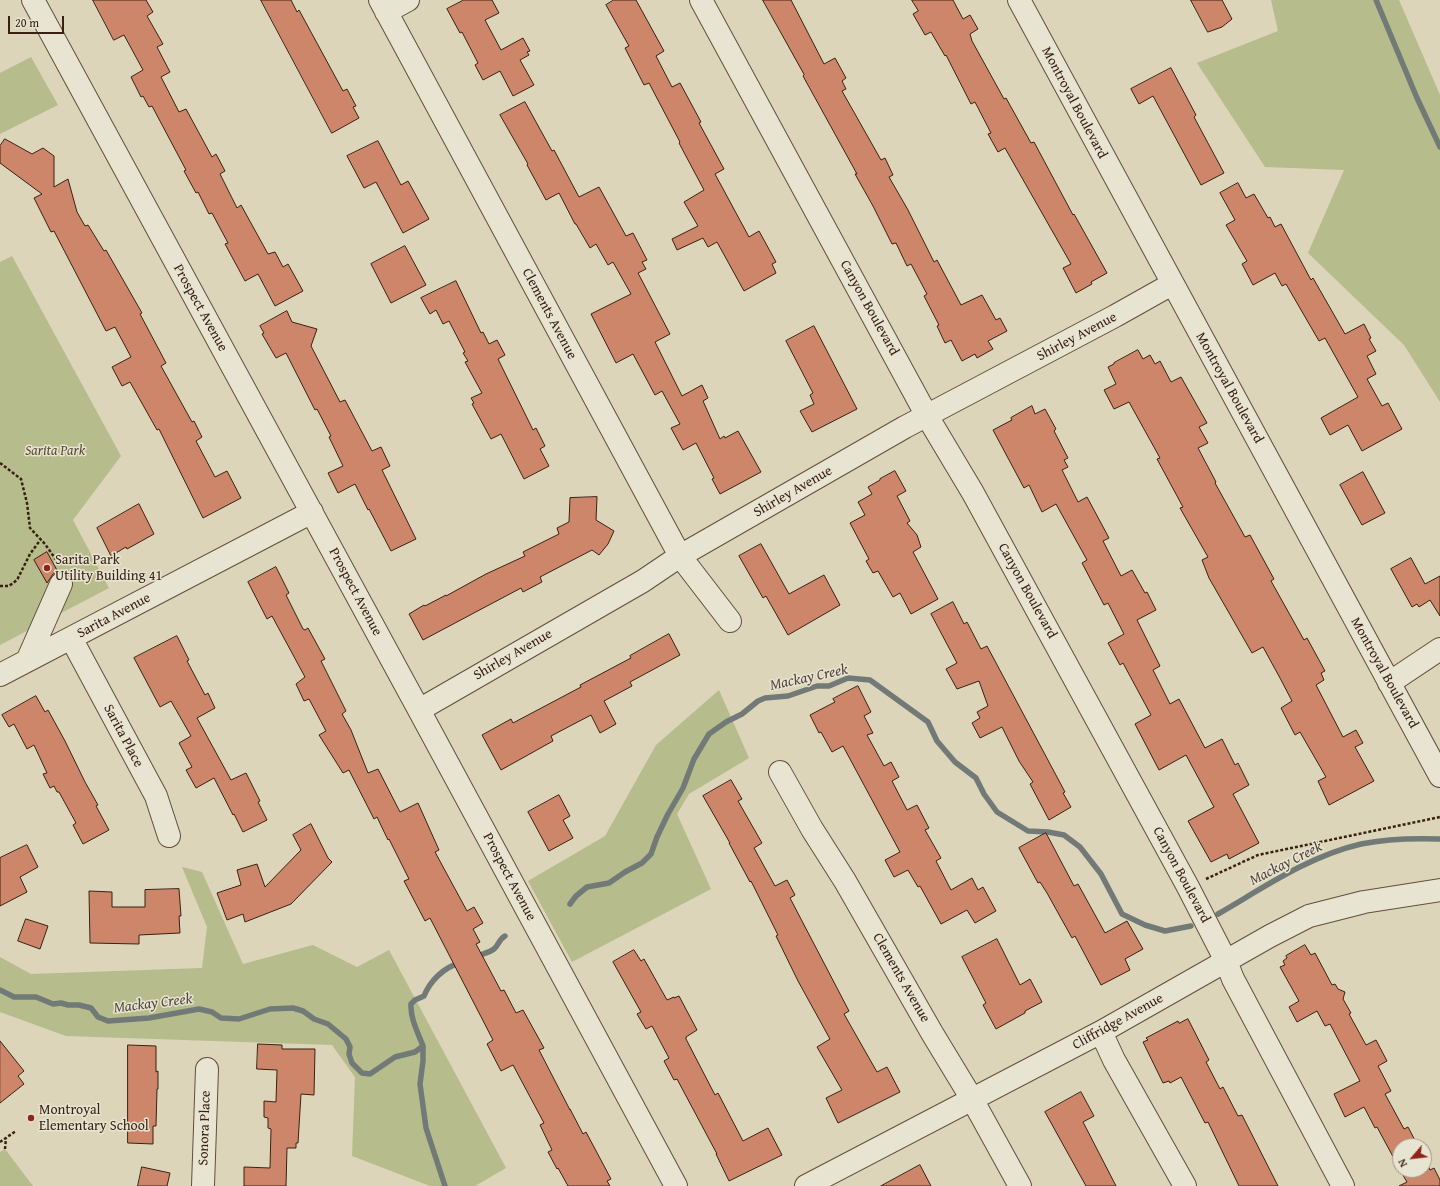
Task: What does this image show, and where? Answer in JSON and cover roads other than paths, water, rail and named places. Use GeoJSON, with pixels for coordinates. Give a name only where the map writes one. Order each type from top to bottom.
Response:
{"type":"FeatureCollection","features":[{"type":"Feature","properties":{"kind":"street","name":"Prospect Avenue"},"geometry":{"type":"LineString","coordinates":[[33,0],[312,512],[676,1186]]}},
{"type":"Feature","properties":{"kind":"street"},"geometry":{"type":"LineString","coordinates":[[383,6],[408,0]]}},
{"type":"Feature","properties":{"kind":"street","name":"Canyon Boulevard"},"geometry":{"type":"LineString","coordinates":[[701,0],[927,416],[973,493],[1188,887],[1226,961],[1233,979],[1343,1186]]}},
{"type":"Feature","properties":{"kind":"street","name":"Montroyal Boulevard"},"geometry":{"type":"LineString","coordinates":[[1019,0],[1440,776]]}},
{"type":"Feature","properties":{"kind":"street","name":"Clements Avenue"},"geometry":{"type":"LineString","coordinates":[[383,6],[680,556],[730,621]]}},
{"type":"Feature","properties":{"kind":"street","name":"Shirley Avenue"},"geometry":{"type":"LineString","coordinates":[[419,710],[643,581],[680,556],[899,431],[1172,284]]}},
{"type":"Feature","properties":{"kind":"street","name":"Sarita Avenue"},"geometry":{"type":"LineString","coordinates":[[0,675],[312,512]]}},
{"type":"Feature","properties":{"kind":"street"},"geometry":{"type":"LineString","coordinates":[[27,661],[61,584]]}},
{"type":"Feature","properties":{"kind":"street","name":"Sarita Place"},"geometry":{"type":"LineString","coordinates":[[71,638],[156,796],[169,836]]}},
{"type":"Feature","properties":{"kind":"street"},"geometry":{"type":"LineString","coordinates":[[1389,683],[1440,649]]}},
{"type":"Feature","properties":{"kind":"street","name":"Clements Avenue"},"geometry":{"type":"LineString","coordinates":[[780,772],[972,1100],[1020,1186]]}},
{"type":"Feature","properties":{"kind":"street","name":"Cliffridge Avenue"},"geometry":{"type":"LineString","coordinates":[[806,1186],[1102,1032],[1226,961],[1309,916],[1364,902],[1440,890]]}},
{"type":"Feature","properties":{"kind":"street"},"geometry":{"type":"LineString","coordinates":[[1102,1032],[1114,1060],[1185,1186]]}},
{"type":"Feature","properties":{"kind":"street","name":"Sonora Place"},"geometry":{"type":"LineString","coordinates":[[203,1186],[207,1069]]}},
{"type":"Feature","properties":{"kind":"waterway"},"geometry":{"type":"LineString","coordinates":[[1376,0],[1417,98],[1440,147]]}},
{"type":"Feature","properties":{"kind":"waterway","name":"Mackay Creek"},"geometry":{"type":"LineString","coordinates":[[570,904],[576,896],[587,887],[609,883],[642,863],[651,854],[668,814],[683,788],[694,759],[709,734],[726,722],[742,714],[758,701],[765,698],[788,696],[817,686],[829,686],[848,678],[870,680],[928,722],[937,741],[955,762],[976,778],[984,794],[997,812],[1028,831],[1048,832],[1064,835],[1080,847],[1101,874],[1122,914],[1145,925],[1165,931],[1191,926]]}},
{"type":"Feature","properties":{"kind":"waterway","name":"Mackay Creek"},"geometry":{"type":"LineString","coordinates":[[1218,914],[1287,874],[1323,856],[1342,849],[1380,841],[1440,839]]}},
{"type":"Feature","properties":{"kind":"waterway","name":"Mackay Creek"},"geometry":{"type":"LineString","coordinates":[[475,957],[490,952],[505,936]]}},
{"type":"Feature","properties":{"kind":"waterway","name":"Mackay Creek"},"geometry":{"type":"LineString","coordinates":[[0,990],[14,997],[36,997],[53,1004],[61,1003],[91,1008],[98,1017],[108,1021],[149,1018],[199,1009],[212,1012],[221,1018],[239,1019],[270,1009],[293,1008],[303,1011],[314,1019],[328,1024],[346,1039],[350,1047],[349,1054],[352,1063],[362,1073],[370,1074],[395,1057],[415,1052],[423,1046],[413,1020],[411,1004],[415,1000],[424,996],[438,975],[448,968],[460,963]]}},
{"type":"Feature","properties":{"kind":"waterway"},"geometry":{"type":"LineString","coordinates":[[423,1046],[420,1084],[426,1128],[445,1186]]}},
{"type":"Feature","properties":{"kind":"place","name":"Sarita Park Utility Building 41"},"geometry":{"type":"Point","coordinates":[47,568]}},
{"type":"Feature","properties":{"kind":"place","name":"Montroyal Elementary School"},"geometry":{"type":"Point","coordinates":[31,1118]}},
{"type":"Feature","properties":{"kind":"park label","name":"Sarita Park"},"geometry":{"type":"Point","coordinates":[55,451]}}]}
